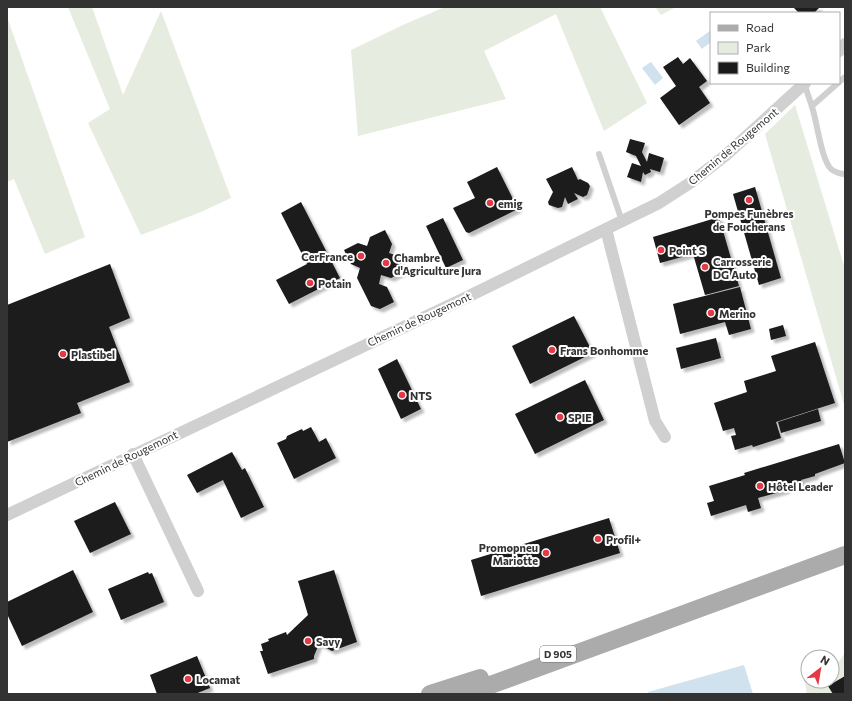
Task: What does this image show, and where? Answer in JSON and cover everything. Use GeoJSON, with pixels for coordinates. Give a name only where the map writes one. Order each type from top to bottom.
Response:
{"type":"FeatureCollection","features":[{"type":"Feature","properties":{"kind":"main road"},"geometry":{"type":"LineString","coordinates":[[797,574],[845,544]]}},
{"type":"Feature","properties":{"kind":"main road","name":"D 905"},"geometry":{"type":"LineString","coordinates":[[430,694],[686,613],[797,574],[845,555]]}},
{"type":"Feature","properties":{"kind":"main road"},"geometry":{"type":"LineString","coordinates":[[466,694],[686,613]]}},
{"type":"Feature","properties":{"kind":"street","name":"Chemin de Rougemont"},"geometry":{"type":"LineString","coordinates":[[7,515],[463,299],[659,203],[690,184],[726,155],[804,84]]}},
{"type":"Feature","properties":{"kind":"street"},"geometry":{"type":"LineString","coordinates":[[606,229],[648,399],[655,421],[665,437]]}},
{"type":"Feature","properties":{"kind":"street"},"geometry":{"type":"LineString","coordinates":[[133,454],[198,591]]}},
{"type":"Feature","properties":{"kind":"lane"},"geometry":{"type":"LineString","coordinates":[[805,84],[825,159],[831,169],[845,174]]}},
{"type":"Feature","properties":{"kind":"lane"},"geometry":{"type":"LineString","coordinates":[[812,106],[838,84]]}},
{"type":"Feature","properties":{"kind":"lane"},"geometry":{"type":"LineString","coordinates":[[600,154],[622,221]]}},
{"type":"Feature","properties":{"kind":"green space"},"geometry":{"type":"Polygon","coordinates":[[[68,7],[92,7],[123,95],[161,11],[231,198],[201,212],[141,235],[88,123],[110,109],[68,7]]]}},
{"type":"Feature","properties":{"kind":"green space"},"geometry":{"type":"Polygon","coordinates":[[[445,7],[600,7],[647,103],[604,131],[556,14],[484,51],[506,99],[358,136],[351,50],[445,7]]]}},
{"type":"Feature","properties":{"kind":"green space"},"geometry":{"type":"Polygon","coordinates":[[[655,7],[676,7],[661,15],[655,7]]]}},
{"type":"Feature","properties":{"kind":"green space"},"geometry":{"type":"Polygon","coordinates":[[[7,17],[85,237],[45,254],[14,179],[7,182],[7,17]]]}},
{"type":"Feature","properties":{"kind":"green space"},"geometry":{"type":"Polygon","coordinates":[[[795,105],[845,269],[845,408],[765,134],[795,105]]]}},
{"type":"Feature","properties":{"kind":"green space"},"geometry":{"type":"Polygon","coordinates":[[[845,653],[845,694],[807,694],[806,689],[840,689],[840,660],[845,653]]]}},
{"type":"Feature","properties":{"kind":"water"},"geometry":{"type":"Polygon","coordinates":[[[710,31],[710,43],[702,49],[696,41],[710,31]]]}},
{"type":"Feature","properties":{"kind":"water"},"geometry":{"type":"Polygon","coordinates":[[[651,62],[663,78],[655,85],[642,68],[651,62]]]}},
{"type":"Feature","properties":{"kind":"water"},"geometry":{"type":"Polygon","coordinates":[[[744,665],[753,694],[648,694],[648,692],[744,665]]]}},
{"type":"Feature","properties":{"kind":"building"},"geometry":{"type":"Polygon","coordinates":[[[793,7],[820,7],[815,12],[798,12],[793,7]]]}},
{"type":"Feature","properties":{"kind":"building"},"geometry":{"type":"Polygon","coordinates":[[[678,57],[683,64],[690,58],[707,81],[699,87],[710,103],[679,125],[660,98],[676,86],[663,67],[678,57]]]}},
{"type":"Feature","properties":{"kind":"building"},"geometry":{"type":"Polygon","coordinates":[[[630,139],[645,143],[642,152],[647,162],[649,153],[664,158],[660,172],[650,169],[651,172],[645,175],[643,172],[641,182],[627,177],[632,163],[641,166],[636,156],[626,152],[630,139]]]}},
{"type":"Feature","properties":{"kind":"building","name":"emig"},"geometry":{"type":"Polygon","coordinates":[[[497,167],[518,209],[469,233],[466,232],[453,208],[475,198],[467,182],[497,167]]]}},
{"type":"Feature","properties":{"kind":"building"},"geometry":{"type":"Polygon","coordinates":[[[572,167],[578,180],[580,179],[588,183],[590,186],[587,195],[583,197],[574,193],[578,199],[568,204],[565,197],[562,207],[558,208],[549,205],[548,202],[553,192],[546,179],[572,167]]]}},
{"type":"Feature","properties":{"kind":"building"},"geometry":{"type":"Polygon","coordinates":[[[755,187],[781,278],[759,285],[733,194],[755,187]]]}},
{"type":"Feature","properties":{"kind":"building"},"geometry":{"type":"Polygon","coordinates":[[[301,202],[340,278],[289,304],[276,280],[307,264],[281,213],[301,202]]]}},
{"type":"Feature","properties":{"kind":"building"},"geometry":{"type":"Polygon","coordinates":[[[719,217],[739,286],[705,295],[693,254],[660,263],[653,237],[719,217]]]}},
{"type":"Feature","properties":{"kind":"building"},"geometry":{"type":"Polygon","coordinates":[[[443,218],[463,260],[446,268],[426,226],[443,218]]]}},
{"type":"Feature","properties":{"kind":"building"},"geometry":{"type":"Polygon","coordinates":[[[385,230],[392,244],[389,253],[398,256],[405,271],[391,278],[381,275],[379,284],[387,287],[394,302],[380,309],[371,306],[357,278],[360,268],[351,264],[344,250],[358,243],[367,246],[370,237],[385,230]]]}},
{"type":"Feature","properties":{"kind":"building","name":"Plastibel"},"geometry":{"type":"Polygon","coordinates":[[[110,264],[130,318],[109,327],[130,382],[77,403],[81,413],[7,442],[7,305],[110,264]]]}},
{"type":"Feature","properties":{"kind":"building","name":"Merino"},"geometry":{"type":"Polygon","coordinates":[[[740,287],[751,329],[729,335],[725,322],[680,334],[673,304],[740,287]]]}},
{"type":"Feature","properties":{"kind":"building","name":"Frans Bonhomme"},"geometry":{"type":"Polygon","coordinates":[[[574,316],[593,353],[530,384],[512,346],[574,316]]]}},
{"type":"Feature","properties":{"kind":"building"},"geometry":{"type":"Polygon","coordinates":[[[783,325],[786,336],[771,340],[769,329],[783,325]]]}},
{"type":"Feature","properties":{"kind":"building"},"geometry":{"type":"Polygon","coordinates":[[[716,338],[721,358],[681,369],[676,348],[716,338]]]}},
{"type":"Feature","properties":{"kind":"building"},"geometry":{"type":"Polygon","coordinates":[[[815,342],[835,403],[776,422],[781,438],[753,447],[752,445],[735,450],[731,436],[736,435],[734,428],[723,431],[714,403],[747,392],[744,381],[776,371],[771,356],[815,342]]]}},
{"type":"Feature","properties":{"kind":"building","name":"NTS"},"geometry":{"type":"Polygon","coordinates":[[[397,359],[421,409],[401,419],[378,369],[397,359]]]}},
{"type":"Feature","properties":{"kind":"building","name":"SPIE"},"geometry":{"type":"Polygon","coordinates":[[[585,380],[604,420],[535,454],[515,414],[585,380]]]}},
{"type":"Feature","properties":{"kind":"building"},"geometry":{"type":"Polygon","coordinates":[[[818,409],[821,421],[781,433],[778,422],[818,409]]]}},
{"type":"Feature","properties":{"kind":"building"},"geometry":{"type":"Polygon","coordinates":[[[311,427],[319,442],[326,438],[336,458],[294,479],[277,443],[286,439],[287,436],[302,429],[303,431],[311,427]]]}},
{"type":"Feature","properties":{"kind":"building"},"geometry":{"type":"Polygon","coordinates":[[[839,444],[845,463],[815,474],[815,476],[801,480],[802,483],[786,487],[787,490],[758,498],[761,508],[748,512],[746,505],[711,516],[707,503],[714,501],[709,486],[745,475],[744,473],[839,444]]]}},
{"type":"Feature","properties":{"kind":"building"},"geometry":{"type":"Polygon","coordinates":[[[232,452],[242,470],[245,468],[264,507],[241,518],[223,480],[197,493],[187,475],[232,452]]]}},
{"type":"Feature","properties":{"kind":"building"},"geometry":{"type":"Polygon","coordinates":[[[115,502],[131,534],[90,553],[74,521],[115,502]]]}},
{"type":"Feature","properties":{"kind":"building"},"geometry":{"type":"Polygon","coordinates":[[[609,518],[620,553],[481,596],[471,560],[609,518]]]}},
{"type":"Feature","properties":{"kind":"building"},"geometry":{"type":"Polygon","coordinates":[[[73,570],[93,612],[22,646],[7,614],[7,602],[73,570]]]}},
{"type":"Feature","properties":{"kind":"building"},"geometry":{"type":"Polygon","coordinates":[[[334,570],[357,642],[332,651],[319,644],[314,659],[268,674],[260,651],[263,651],[261,644],[269,641],[268,639],[286,632],[287,635],[308,615],[298,581],[334,570]]]}},
{"type":"Feature","properties":{"kind":"building"},"geometry":{"type":"Polygon","coordinates":[[[148,572],[149,574],[152,573],[164,602],[121,620],[108,589],[148,572]]]}},
{"type":"Feature","properties":{"kind":"building"},"geometry":{"type":"Polygon","coordinates":[[[197,656],[210,688],[195,694],[157,694],[150,675],[197,656]]]}},
{"type":"Feature","properties":{"kind":"building"},"geometry":{"type":"Polygon","coordinates":[[[845,676],[845,694],[833,694],[830,689],[840,689],[840,679],[845,676]]]}},
{"type":"Feature","properties":{"kind":"place","name":"Pompes Funèbres de Foucherans"},"geometry":{"type":"Point","coordinates":[749,200]}},
{"type":"Feature","properties":{"kind":"place","name":"emig"},"geometry":{"type":"Point","coordinates":[490,203]}},
{"type":"Feature","properties":{"kind":"place","name":"Point S"},"geometry":{"type":"Point","coordinates":[661,250]}},
{"type":"Feature","properties":{"kind":"place","name":"CerFrance"},"geometry":{"type":"Point","coordinates":[361,256]}},
{"type":"Feature","properties":{"kind":"place","name":"Chambre d'Agriculture Jura"},"geometry":{"type":"Point","coordinates":[386,263]}},
{"type":"Feature","properties":{"kind":"place","name":"Carrosserie DG Auto"},"geometry":{"type":"Point","coordinates":[705,267]}},
{"type":"Feature","properties":{"kind":"place","name":"Potain"},"geometry":{"type":"Point","coordinates":[310,283]}},
{"type":"Feature","properties":{"kind":"place","name":"Merino"},"geometry":{"type":"Point","coordinates":[711,313]}},
{"type":"Feature","properties":{"kind":"place","name":"Frans Bonhomme"},"geometry":{"type":"Point","coordinates":[552,350]}},
{"type":"Feature","properties":{"kind":"place","name":"Plastibel"},"geometry":{"type":"Point","coordinates":[63,354]}},
{"type":"Feature","properties":{"kind":"place","name":"NTS"},"geometry":{"type":"Point","coordinates":[402,395]}},
{"type":"Feature","properties":{"kind":"place","name":"SPIE"},"geometry":{"type":"Point","coordinates":[560,417]}},
{"type":"Feature","properties":{"kind":"place","name":"Hôtel Leader"},"geometry":{"type":"Point","coordinates":[760,486]}},
{"type":"Feature","properties":{"kind":"place","name":"Profil+"},"geometry":{"type":"Point","coordinates":[598,539]}},
{"type":"Feature","properties":{"kind":"place","name":"Promopneu Mariotte"},"geometry":{"type":"Point","coordinates":[546,553]}},
{"type":"Feature","properties":{"kind":"place","name":"Savy"},"geometry":{"type":"Point","coordinates":[308,641]}},
{"type":"Feature","properties":{"kind":"place","name":"Locamat"},"geometry":{"type":"Point","coordinates":[188,679]}}]}
